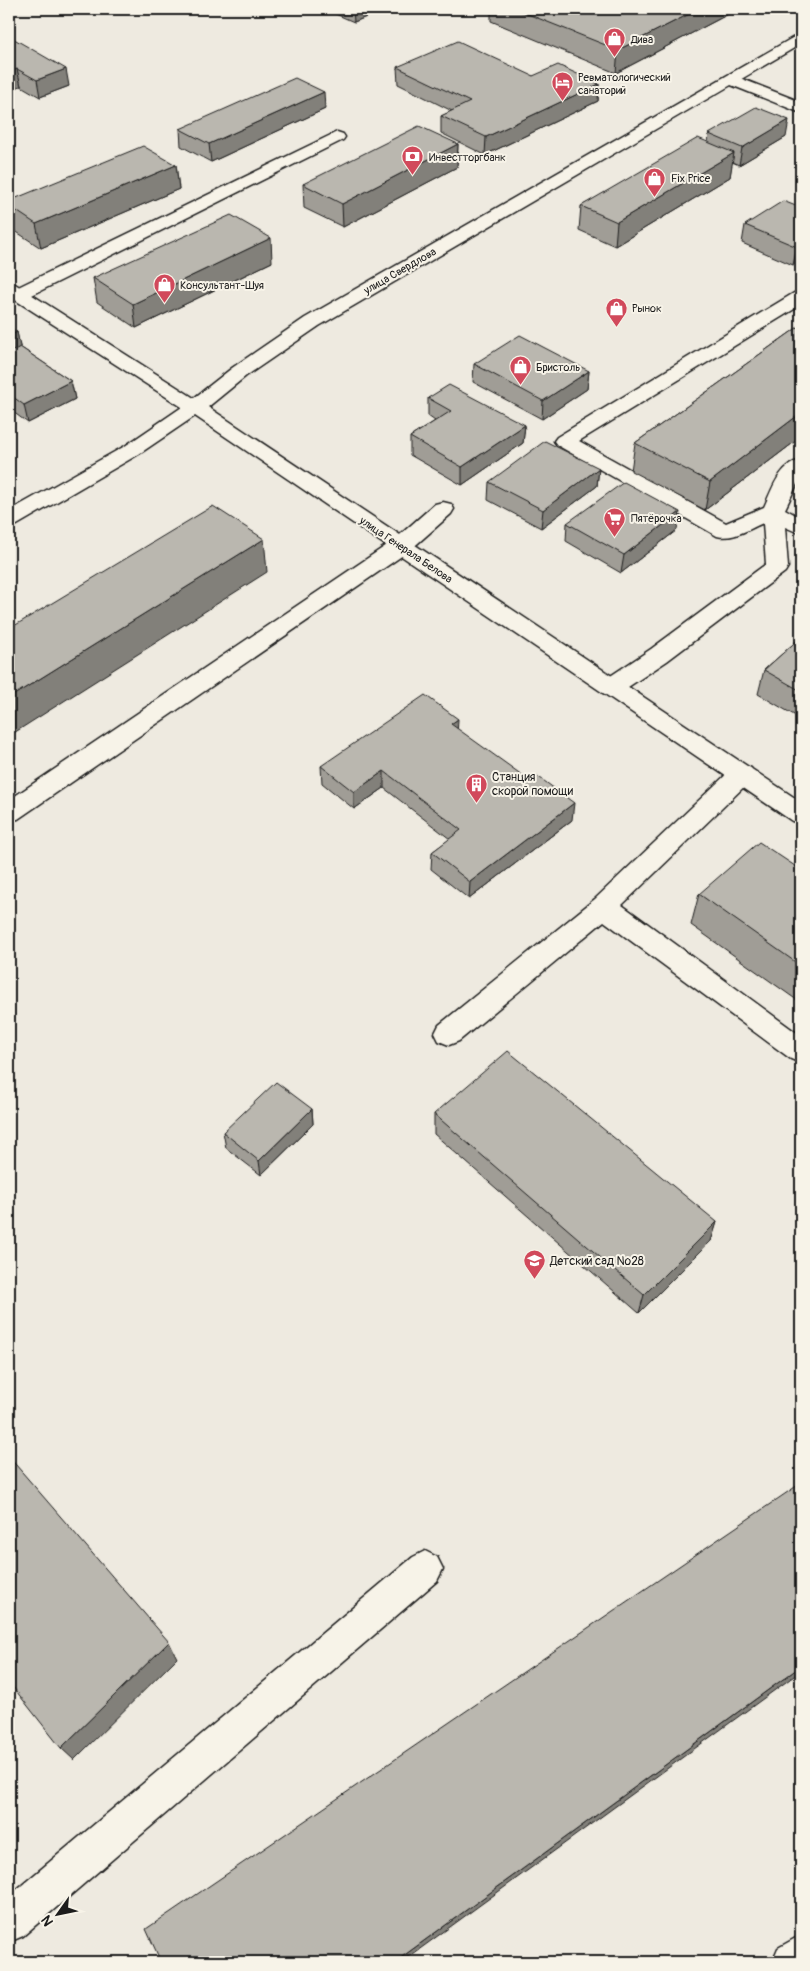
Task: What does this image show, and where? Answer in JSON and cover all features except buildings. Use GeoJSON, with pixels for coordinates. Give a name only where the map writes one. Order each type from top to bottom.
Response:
{"type":"FeatureCollection","features":[{"type":"Feature","properties":{"kind":"main road"},"geometry":{"type":"LineString","coordinates":[[790,9],[801,13]]}},
{"type":"Feature","properties":{"kind":"main road","name":"улица Свердлова"},"geometry":{"type":"LineString","coordinates":[[9,520],[132,450],[194,408],[238,372],[312,322],[640,131],[732,80],[801,38]]}},
{"type":"Feature","properties":{"kind":"main road"},"geometry":{"type":"LineString","coordinates":[[732,80],[801,108]]}},
{"type":"Feature","properties":{"kind":"main road"},"geometry":{"type":"LineString","coordinates":[[14,291],[337,137]]}},
{"type":"Feature","properties":{"kind":"main road","name":"улица Генерала Белова"},"geometry":{"type":"LineString","coordinates":[[14,291],[126,361],[801,814]]}},
{"type":"Feature","properties":{"kind":"main road"},"geometry":{"type":"LineString","coordinates":[[773,511],[725,531],[564,442],[801,297]]}},
{"type":"Feature","properties":{"kind":"main road"},"geometry":{"type":"LineString","coordinates":[[611,687],[659,655],[777,567],[773,511],[789,476],[801,466]]}},
{"type":"Feature","properties":{"kind":"main road"},"geometry":{"type":"LineString","coordinates":[[9,812],[401,546],[443,509]]}},
{"type":"Feature","properties":{"kind":"main road"},"geometry":{"type":"LineString","coordinates":[[773,511],[801,527]]}},
{"type":"Feature","properties":{"kind":"main road"},"geometry":{"type":"LineString","coordinates":[[449,1033],[604,906],[742,774]]}},
{"type":"Feature","properties":{"kind":"main road"},"geometry":{"type":"LineString","coordinates":[[604,906],[801,1052]]}},
{"type":"Feature","properties":{"kind":"main road"},"geometry":{"type":"LineString","coordinates":[[9,1922],[425,1569]]}},
{"type":"Feature","properties":{"kind":"main road"},"geometry":{"type":"LineString","coordinates":[[792,1962],[801,1955]]}},
{"type":"Feature","properties":{"kind":"place","name":"Дива"},"geometry":{"type":"Point","coordinates":[615,58]}},
{"type":"Feature","properties":{"kind":"place","name":"Ревматологический санаторий"},"geometry":{"type":"Point","coordinates":[562,102]}},
{"type":"Feature","properties":{"kind":"place","name":"Инвестторгбанк"},"geometry":{"type":"Point","coordinates":[413,176]}},
{"type":"Feature","properties":{"kind":"place","name":"Fix Price"},"geometry":{"type":"Point","coordinates":[655,197]}},
{"type":"Feature","properties":{"kind":"place","name":"Консультант-Шуя"},"geometry":{"type":"Point","coordinates":[164,304]}},
{"type":"Feature","properties":{"kind":"place","name":"Рынок"},"geometry":{"type":"Point","coordinates":[616,327]}},
{"type":"Feature","properties":{"kind":"place","name":"Бристоль"},"geometry":{"type":"Point","coordinates":[520,386]}},
{"type":"Feature","properties":{"kind":"place","name":"Пятёрочка"},"geometry":{"type":"Point","coordinates":[615,537]}},
{"type":"Feature","properties":{"kind":"place","name":"Станция скорой помощи"},"geometry":{"type":"Point","coordinates":[476,803]}},
{"type":"Feature","properties":{"kind":"place","name":"Детский сад №28"},"geometry":{"type":"Point","coordinates":[534,1280]}}]}
